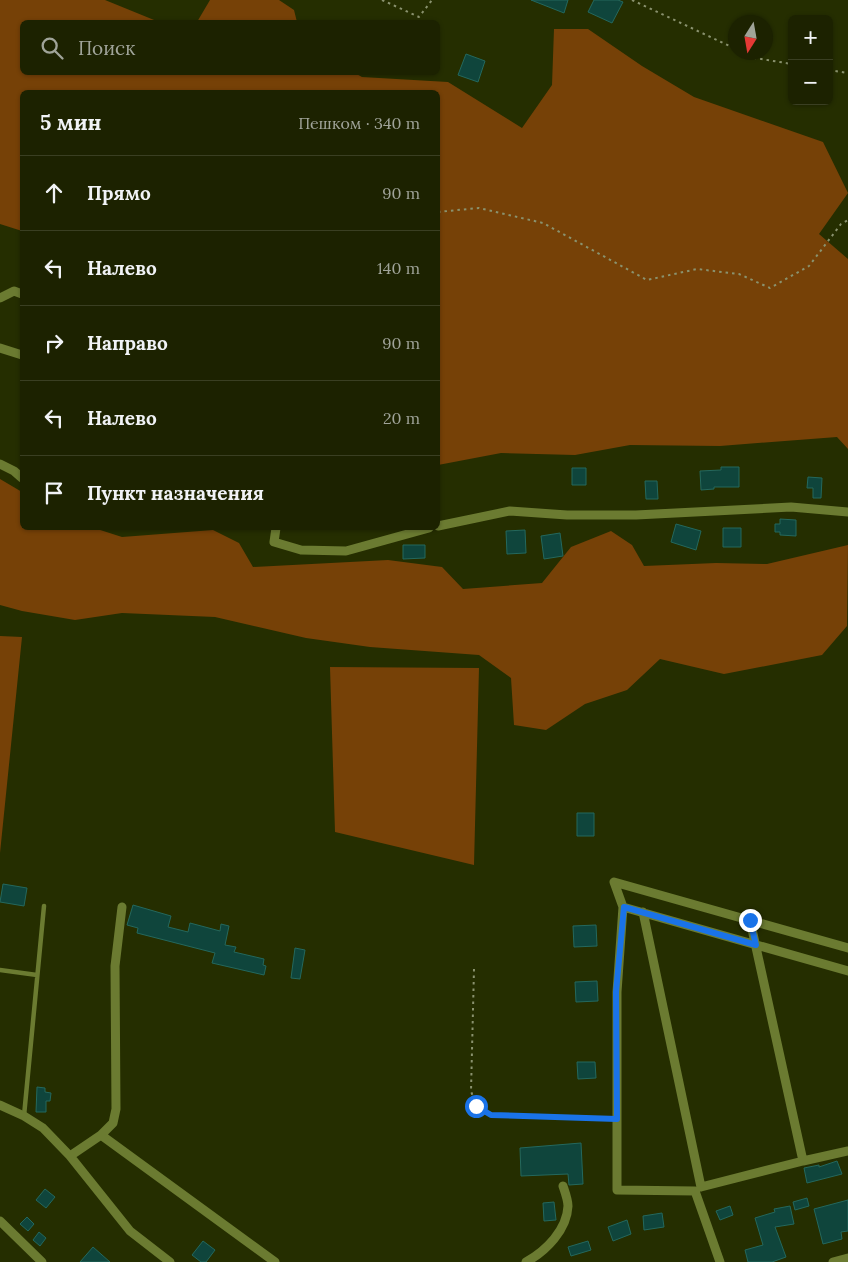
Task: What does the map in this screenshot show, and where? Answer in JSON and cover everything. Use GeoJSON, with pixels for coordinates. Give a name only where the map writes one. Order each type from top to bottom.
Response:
{"type":"FeatureCollection","features":[{"type":"Feature","properties":{"kind":"street"},"geometry":{"type":"LineString","coordinates":[[0,298],[14,291],[20,293]]}},
{"type":"Feature","properties":{"kind":"street"},"geometry":{"type":"LineString","coordinates":[[0,348],[20,354]]}},
{"type":"Feature","properties":{"kind":"street"},"geometry":{"type":"LineString","coordinates":[[0,464],[14,470],[20,476]]}},
{"type":"Feature","properties":{"kind":"street"},"geometry":{"type":"LineString","coordinates":[[440,526],[510,511],[567,515],[636,515],[791,507],[848,512]]}},
{"type":"Feature","properties":{"kind":"street"},"geometry":{"type":"LineString","coordinates":[[276,530],[274,542],[300,550],[346,551],[422,530]]}},
{"type":"Feature","properties":{"kind":"street"},"geometry":{"type":"LineString","coordinates":[[848,948],[614,882],[624,907],[616,992],[617,1190],[698,1189],[848,1151]]}},
{"type":"Feature","properties":{"kind":"street"},"geometry":{"type":"LineString","coordinates":[[70,1156],[101,1135],[113,1123],[116,1109],[115,966],[122,907]]}},
{"type":"Feature","properties":{"kind":"street"},"geometry":{"type":"LineString","coordinates":[[624,907],[848,971]]}},
{"type":"Feature","properties":{"kind":"street"},"geometry":{"type":"LineString","coordinates":[[642,912],[698,1189],[720,1262]]}},
{"type":"Feature","properties":{"kind":"street"},"geometry":{"type":"LineString","coordinates":[[750,920],[803,1162]]}},
{"type":"Feature","properties":{"kind":"street"},"geometry":{"type":"LineString","coordinates":[[0,1105],[24,1116],[42,1128],[70,1156],[130,1231],[170,1262]]}},
{"type":"Feature","properties":{"kind":"street"},"geometry":{"type":"LineString","coordinates":[[101,1135],[275,1262]]}},
{"type":"Feature","properties":{"kind":"street"},"geometry":{"type":"LineString","coordinates":[[526,1262],[549,1244],[560,1230],[568,1205],[563,1186]]}},
{"type":"Feature","properties":{"kind":"street"},"geometry":{"type":"LineString","coordinates":[[0,1221],[42,1262]]}},
{"type":"Feature","properties":{"kind":"street"},"geometry":{"type":"LineString","coordinates":[[833,1262],[848,1258]]}},
{"type":"Feature","properties":{"kind":"lane"},"geometry":{"type":"LineString","coordinates":[[24,1116],[44,906]]}},
{"type":"Feature","properties":{"kind":"lane"},"geometry":{"type":"LineString","coordinates":[[0,970],[37,975]]}},
{"type":"Feature","properties":{"kind":"path"},"geometry":{"type":"LineString","coordinates":[[382,0],[419,17],[432,0]]}},
{"type":"Feature","properties":{"kind":"path"},"geometry":{"type":"LineString","coordinates":[[632,0],[728,45]]}},
{"type":"Feature","properties":{"kind":"path"},"geometry":{"type":"LineString","coordinates":[[767,60],[788,63]]}},
{"type":"Feature","properties":{"kind":"path"},"geometry":{"type":"LineString","coordinates":[[833,71],[848,73]]}},
{"type":"Feature","properties":{"kind":"path"},"geometry":{"type":"LineString","coordinates":[[440,212],[479,208],[543,222],[647,280],[697,269],[740,274],[770,288],[809,266],[841,224],[848,220]]}},
{"type":"Feature","properties":{"kind":"path"},"geometry":{"type":"LineString","coordinates":[[474,969],[471,1091],[476,1106],[491,1115],[617,1119]]}},
{"type":"Feature","properties":{"kind":"shaded area"},"geometry":{"type":"Polygon","coordinates":[[[0,0],[105,0],[154,20],[20,20],[20,75],[358,75],[362,77],[448,82],[522,128],[552,85],[554,29],[588,29],[642,66],[694,97],[823,142],[848,193],[819,234],[848,259],[848,449],[837,437],[720,446],[630,445],[575,455],[501,453],[440,465],[440,90],[20,90],[20,230],[0,224],[0,0]]]}},
{"type":"Feature","properties":{"kind":"shaded area"},"geometry":{"type":"Polygon","coordinates":[[[210,0],[279,0],[294,10],[296,20],[198,20],[210,0]]]}},
{"type":"Feature","properties":{"kind":"shaded area"},"geometry":{"type":"Polygon","coordinates":[[[0,479],[20,491],[20,530],[100,530],[122,537],[213,530],[239,543],[253,567],[388,560],[442,567],[463,589],[542,583],[571,547],[611,531],[632,545],[644,566],[716,563],[767,564],[848,545],[847,626],[822,655],[724,674],[660,659],[627,690],[585,704],[546,730],[514,725],[511,678],[479,655],[370,647],[306,638],[215,617],[122,613],[75,620],[22,611],[0,605],[0,479]]]}},
{"type":"Feature","properties":{"kind":"shaded area"},"geometry":{"type":"Polygon","coordinates":[[[0,636],[22,637],[0,853],[0,636]]]}},
{"type":"Feature","properties":{"kind":"shaded area"},"geometry":{"type":"Polygon","coordinates":[[[330,667],[479,668],[474,865],[335,832],[330,667]]]}},
{"type":"Feature","properties":{"kind":"building"},"geometry":{"type":"Polygon","coordinates":[[[531,0],[568,0],[564,13],[531,0]]]}},
{"type":"Feature","properties":{"kind":"building"},"geometry":{"type":"Polygon","coordinates":[[[594,0],[618,0],[623,2],[612,23],[588,12],[594,0]]]}},
{"type":"Feature","properties":{"kind":"building"},"geometry":{"type":"Polygon","coordinates":[[[466,54],[485,61],[478,82],[458,75],[466,54]]]}},
{"type":"Feature","properties":{"kind":"building"},"geometry":{"type":"Polygon","coordinates":[[[721,467],[739,467],[739,487],[714,487],[714,489],[701,490],[700,471],[721,470],[721,467]]]}},
{"type":"Feature","properties":{"kind":"building"},"geometry":{"type":"Polygon","coordinates":[[[572,468],[586,468],[586,485],[572,485],[572,468]]]}},
{"type":"Feature","properties":{"kind":"building"},"geometry":{"type":"Polygon","coordinates":[[[808,477],[822,478],[821,498],[813,498],[813,488],[807,488],[808,477]]]}},
{"type":"Feature","properties":{"kind":"building"},"geometry":{"type":"Polygon","coordinates":[[[645,481],[657,481],[658,499],[646,499],[645,481]]]}},
{"type":"Feature","properties":{"kind":"building"},"geometry":{"type":"Polygon","coordinates":[[[780,519],[796,520],[796,536],[780,535],[780,532],[775,532],[775,524],[780,524],[780,519]]]}},
{"type":"Feature","properties":{"kind":"building"},"geometry":{"type":"Polygon","coordinates":[[[676,524],[701,531],[696,550],[671,542],[676,524]]]}},
{"type":"Feature","properties":{"kind":"building"},"geometry":{"type":"Polygon","coordinates":[[[723,528],[741,528],[741,547],[723,547],[723,528]]]}},
{"type":"Feature","properties":{"kind":"building"},"geometry":{"type":"Polygon","coordinates":[[[525,530],[526,553],[507,554],[506,531],[525,530]]]}},
{"type":"Feature","properties":{"kind":"building"},"geometry":{"type":"Polygon","coordinates":[[[560,533],[563,556],[544,559],[541,536],[560,533]]]}},
{"type":"Feature","properties":{"kind":"building"},"geometry":{"type":"Polygon","coordinates":[[[403,545],[425,545],[425,558],[403,559],[403,545]]]}},
{"type":"Feature","properties":{"kind":"building"},"geometry":{"type":"Polygon","coordinates":[[[577,813],[594,813],[594,836],[577,836],[577,813]]]}},
{"type":"Feature","properties":{"kind":"building"},"geometry":{"type":"Polygon","coordinates":[[[3,884],[27,888],[24,906],[0,902],[3,884]]]}},
{"type":"Feature","properties":{"kind":"building"},"geometry":{"type":"Polygon","coordinates":[[[133,905],[171,916],[168,927],[188,932],[190,923],[220,931],[221,924],[229,926],[225,945],[236,947],[234,952],[264,959],[263,965],[266,966],[264,975],[212,963],[215,953],[137,933],[138,928],[127,925],[133,905]]]}},
{"type":"Feature","properties":{"kind":"building"},"geometry":{"type":"Polygon","coordinates":[[[596,925],[597,946],[574,947],[573,926],[596,925]]]}},
{"type":"Feature","properties":{"kind":"building"},"geometry":{"type":"Polygon","coordinates":[[[295,948],[305,950],[300,979],[291,978],[295,948]]]}},
{"type":"Feature","properties":{"kind":"building"},"geometry":{"type":"Polygon","coordinates":[[[597,981],[598,1001],[576,1002],[575,982],[597,981]]]}},
{"type":"Feature","properties":{"kind":"building"},"geometry":{"type":"Polygon","coordinates":[[[577,1062],[595,1062],[596,1078],[578,1079],[577,1062]]]}},
{"type":"Feature","properties":{"kind":"building"},"geometry":{"type":"Polygon","coordinates":[[[37,1087],[45,1088],[45,1092],[51,1093],[50,1101],[46,1101],[46,1112],[36,1112],[37,1087]]]}},
{"type":"Feature","properties":{"kind":"building"},"geometry":{"type":"Polygon","coordinates":[[[581,1143],[583,1184],[569,1185],[568,1174],[521,1176],[520,1148],[581,1143]]]}},
{"type":"Feature","properties":{"kind":"building"},"geometry":{"type":"Polygon","coordinates":[[[837,1161],[842,1174],[807,1183],[804,1168],[819,1165],[819,1167],[837,1161]]]}},
{"type":"Feature","properties":{"kind":"building"},"geometry":{"type":"Polygon","coordinates":[[[45,1189],[55,1197],[46,1208],[36,1200],[45,1189]]]}},
{"type":"Feature","properties":{"kind":"building"},"geometry":{"type":"Polygon","coordinates":[[[807,1198],[809,1206],[795,1210],[793,1202],[807,1198]]]}},
{"type":"Feature","properties":{"kind":"building"},"geometry":{"type":"Polygon","coordinates":[[[848,1200],[848,1231],[841,1232],[842,1239],[823,1244],[814,1209],[848,1200]]]}},
{"type":"Feature","properties":{"kind":"building"},"geometry":{"type":"Polygon","coordinates":[[[554,1202],[556,1220],[544,1221],[543,1203],[554,1202]]]}},
{"type":"Feature","properties":{"kind":"building"},"geometry":{"type":"Polygon","coordinates":[[[730,1206],[733,1215],[720,1220],[716,1211],[730,1206]]]}},
{"type":"Feature","properties":{"kind":"building"},"geometry":{"type":"Polygon","coordinates":[[[790,1206],[794,1224],[775,1227],[786,1257],[772,1262],[748,1262],[745,1250],[763,1245],[755,1218],[775,1212],[774,1209],[790,1206]]]}},
{"type":"Feature","properties":{"kind":"building"},"geometry":{"type":"Polygon","coordinates":[[[662,1213],[664,1227],[644,1230],[643,1216],[662,1213]]]}},
{"type":"Feature","properties":{"kind":"building"},"geometry":{"type":"Polygon","coordinates":[[[27,1217],[34,1224],[28,1231],[20,1224],[27,1217]]]}},
{"type":"Feature","properties":{"kind":"building"},"geometry":{"type":"Polygon","coordinates":[[[627,1220],[631,1234],[613,1241],[608,1227],[627,1220]]]}},
{"type":"Feature","properties":{"kind":"building"},"geometry":{"type":"Polygon","coordinates":[[[39,1232],[46,1238],[40,1246],[33,1240],[39,1232]]]}},
{"type":"Feature","properties":{"kind":"building"},"geometry":{"type":"Polygon","coordinates":[[[203,1241],[215,1250],[206,1262],[201,1262],[192,1255],[203,1241]]]}},
{"type":"Feature","properties":{"kind":"building"},"geometry":{"type":"Polygon","coordinates":[[[588,1241],[591,1250],[571,1256],[568,1247],[588,1241]]]}},
{"type":"Feature","properties":{"kind":"building"},"geometry":{"type":"Polygon","coordinates":[[[93,1247],[110,1262],[80,1262],[93,1247]]]}},
{"type":"Feature","properties":{"kind":"route"},"geometry":{"type":"LineString","coordinates":[[476,1106],[491,1115],[617,1119],[616,992],[624,907],[756,945],[750,920]]}}]}
